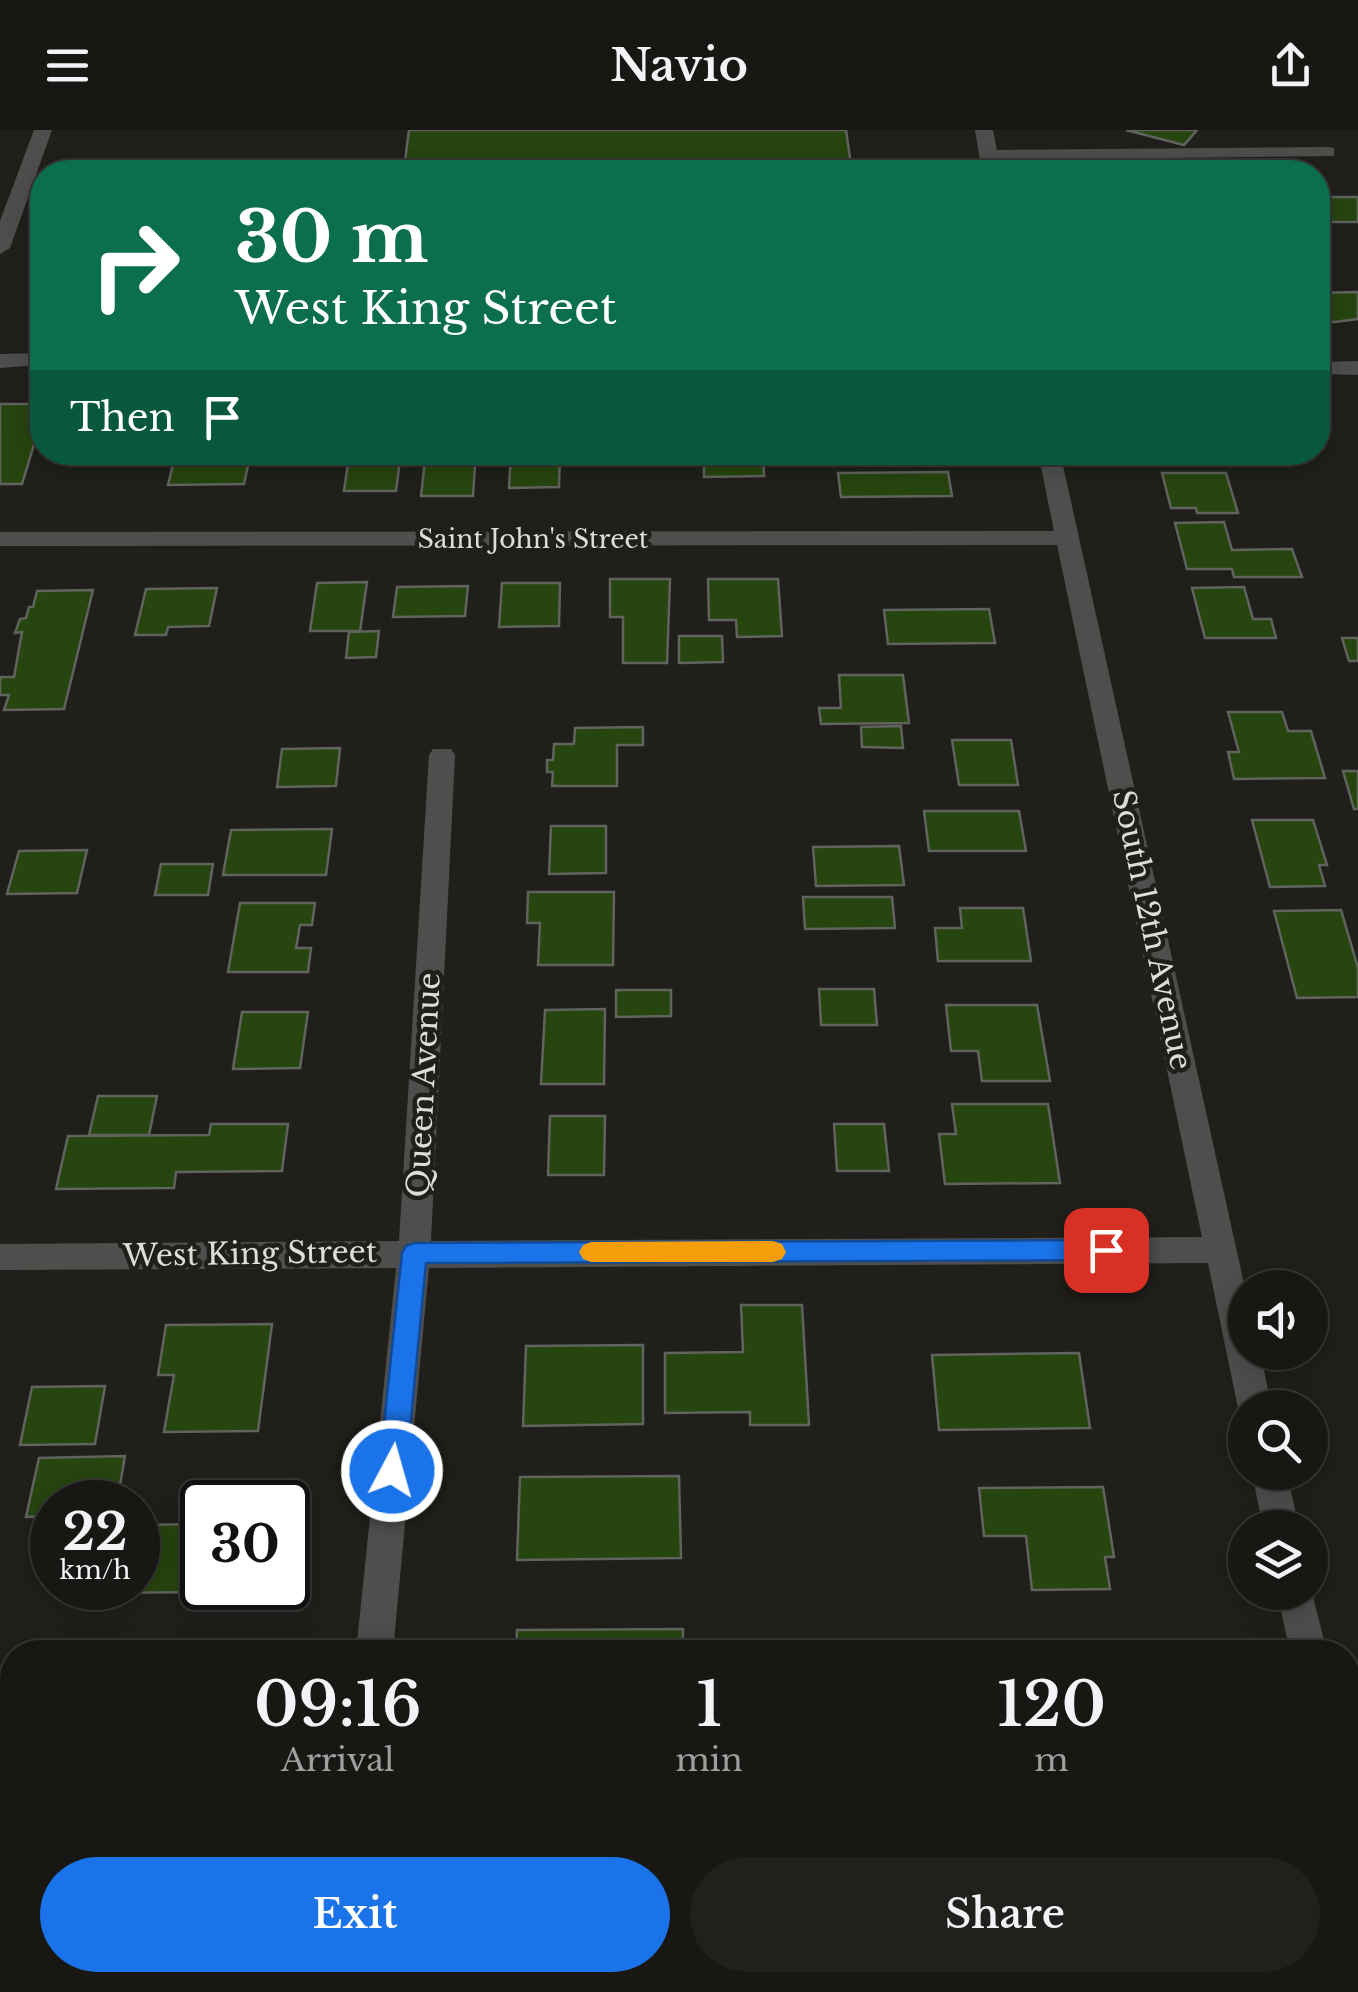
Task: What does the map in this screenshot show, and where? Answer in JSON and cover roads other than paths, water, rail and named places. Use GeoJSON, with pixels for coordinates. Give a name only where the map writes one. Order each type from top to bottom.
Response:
{"type":"FeatureCollection","features":[{"type":"Feature","properties":{"kind":"street"},"geometry":{"type":"LineString","coordinates":[[33,160],[44,130]]}},
{"type":"Feature","properties":{"kind":"street"},"geometry":{"type":"LineString","coordinates":[[984,130],[989,160]]}},
{"type":"Feature","properties":{"kind":"street"},"geometry":{"type":"LineString","coordinates":[[0,248],[30,168]]}},
{"type":"Feature","properties":{"kind":"street"},"geometry":{"type":"LineString","coordinates":[[0,360],[30,359]]}},
{"type":"Feature","properties":{"kind":"street"},"geometry":{"type":"LineString","coordinates":[[1330,368],[1358,368]]}},
{"type":"Feature","properties":{"kind":"street","name":"South 12th Avenue"},"geometry":{"type":"LineString","coordinates":[[1052,465],[1251,1390]]}},
{"type":"Feature","properties":{"kind":"street","name":"Saint John's Street"},"geometry":{"type":"LineString","coordinates":[[0,539],[1067,538]]}},
{"type":"Feature","properties":{"kind":"street","name":"Queen Avenue"},"geometry":{"type":"LineString","coordinates":[[375,1640],[414,1253],[442,755]]}},
{"type":"Feature","properties":{"kind":"street","name":"West King Street"},"geometry":{"type":"LineString","coordinates":[[0,1257],[1221,1250]]}},
{"type":"Feature","properties":{"kind":"street"},"geometry":{"type":"LineString","coordinates":[[1299,1610],[1305,1640]]}},
{"type":"Feature","properties":{"kind":"lane"},"geometry":{"type":"LineString","coordinates":[[1103,160],[1328,152]]}}]}
